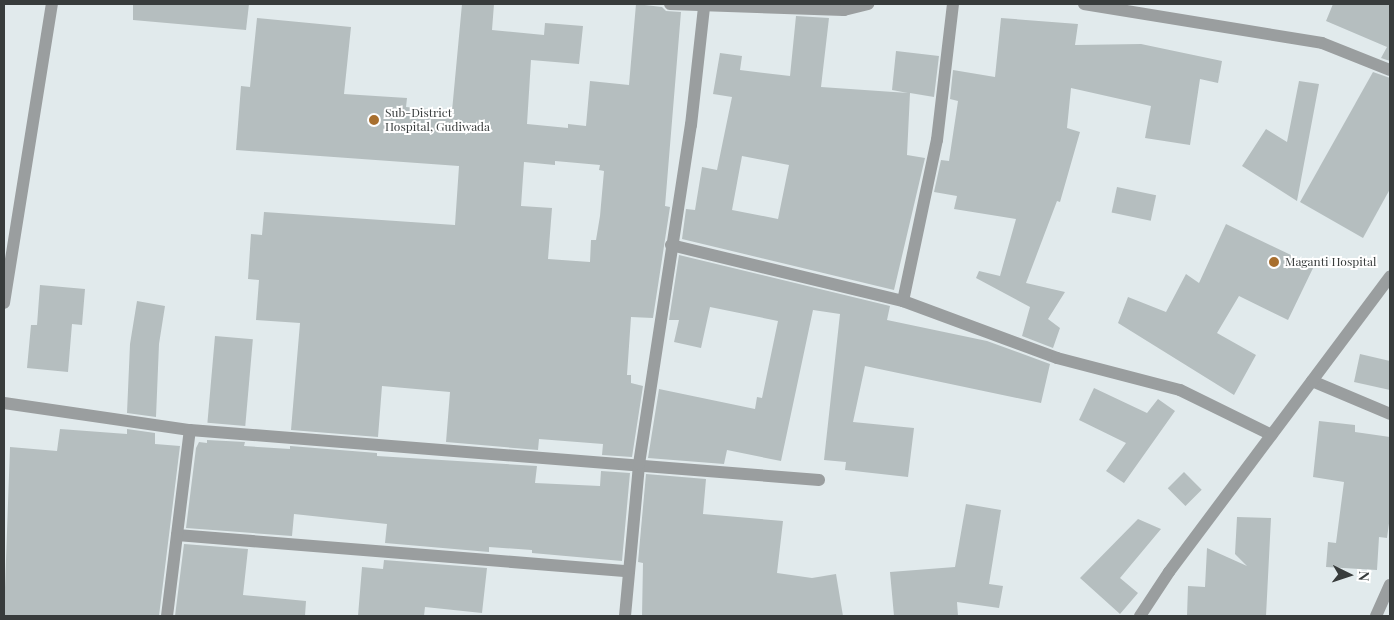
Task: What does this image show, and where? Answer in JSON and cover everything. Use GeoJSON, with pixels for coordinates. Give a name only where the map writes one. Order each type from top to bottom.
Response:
{"type":"FeatureCollection","features":[{"type":"Feature","properties":{"kind":"street"},"geometry":{"type":"LineString","coordinates":[[4,303],[52,4]]}},
{"type":"Feature","properties":{"kind":"street"},"geometry":{"type":"LineString","coordinates":[[670,4],[704,7],[845,7],[868,4]]}},
{"type":"Feature","properties":{"kind":"street"},"geometry":{"type":"LineString","coordinates":[[903,301],[937,140],[953,4]]}},
{"type":"Feature","properties":{"kind":"street"},"geometry":{"type":"LineString","coordinates":[[1084,4],[1322,43],[1390,70]]}},
{"type":"Feature","properties":{"kind":"street"},"geometry":{"type":"LineString","coordinates":[[625,616],[639,464],[671,245],[691,125],[704,7]]}},
{"type":"Feature","properties":{"kind":"street"},"geometry":{"type":"LineString","coordinates":[[671,245],[903,301],[1056,358],[1180,390],[1272,435]]}},
{"type":"Feature","properties":{"kind":"street"},"geometry":{"type":"LineString","coordinates":[[1140,616],[1169,572],[1390,277]]}},
{"type":"Feature","properties":{"kind":"street"},"geometry":{"type":"LineString","coordinates":[[1312,381],[1390,414]]}},
{"type":"Feature","properties":{"kind":"street"},"geometry":{"type":"LineString","coordinates":[[4,403],[190,430],[639,464],[819,480]]}},
{"type":"Feature","properties":{"kind":"street"},"geometry":{"type":"LineString","coordinates":[[167,616],[190,430]]}},
{"type":"Feature","properties":{"kind":"street"},"geometry":{"type":"LineString","coordinates":[[177,535],[628,571]]}},
{"type":"Feature","properties":{"kind":"street"},"geometry":{"type":"LineString","coordinates":[[1376,616],[1390,585]]}},
{"type":"Feature","properties":{"kind":"building"},"geometry":{"type":"Polygon","coordinates":[[[133,4],[249,4],[246,30],[133,20],[133,4]]]}},
{"type":"Feature","properties":{"kind":"building"},"geometry":{"type":"Polygon","coordinates":[[[462,4],[494,4],[492,30],[544,35],[545,23],[583,26],[579,64],[531,60],[527,124],[568,128],[568,124],[586,126],[590,81],[629,85],[636,4],[662,7],[666,11],[681,12],[665,206],[670,207],[653,318],[631,317],[627,375],[631,375],[631,383],[643,386],[632,457],[602,455],[603,444],[539,439],[538,450],[446,442],[450,392],[382,386],[378,437],[291,430],[300,323],[256,320],[259,280],[248,279],[251,234],[262,235],[264,212],[455,225],[459,166],[236,150],[241,86],[250,87],[257,18],[351,27],[344,94],[407,98],[406,107],[452,111],[462,4]],[[555,161],[555,165],[524,162],[521,206],[552,208],[548,259],[590,262],[591,240],[596,240],[600,216],[604,171],[599,170],[600,165],[555,161]]]}},
{"type":"Feature","properties":{"kind":"building"},"geometry":{"type":"Polygon","coordinates":[[[1333,4],[1390,4],[1390,61],[1381,58],[1387,47],[1326,21],[1333,4]]]}},
{"type":"Feature","properties":{"kind":"building"},"geometry":{"type":"Polygon","coordinates":[[[796,16],[829,18],[821,87],[908,93],[892,90],[896,51],[939,56],[934,97],[910,93],[907,155],[925,158],[894,290],[682,239],[686,209],[695,210],[702,167],[717,170],[732,97],[713,94],[720,53],[742,56],[740,70],[790,76],[796,16]],[[742,156],[732,210],[778,219],[789,165],[742,156]]]}},
{"type":"Feature","properties":{"kind":"building"},"geometry":{"type":"Polygon","coordinates":[[[1001,18],[1078,24],[1075,45],[1141,44],[1222,61],[1218,83],[1200,79],[1190,145],[1145,138],[1151,106],[1071,88],[1067,128],[1080,132],[1060,202],[1057,201],[1026,283],[1065,292],[1048,319],[1060,328],[1053,348],[1022,336],[1030,307],[976,278],[979,271],[1000,276],[1016,219],[954,209],[957,196],[934,192],[941,160],[949,161],[958,101],[950,99],[953,70],[995,77],[1001,18]]]}},
{"type":"Feature","properties":{"kind":"building"},"geometry":{"type":"Polygon","coordinates":[[[1373,72],[1390,78],[1390,189],[1363,238],[1300,202],[1373,72]]]}},
{"type":"Feature","properties":{"kind":"building"},"geometry":{"type":"Polygon","coordinates":[[[1299,81],[1319,84],[1297,201],[1242,166],[1266,129],[1287,142],[1299,81]]]}},
{"type":"Feature","properties":{"kind":"building"},"geometry":{"type":"Polygon","coordinates":[[[1117,187],[1156,195],[1151,221],[1112,212],[1117,187]]]}},
{"type":"Feature","properties":{"kind":"building"},"geometry":{"type":"Polygon","coordinates":[[[1226,224],[1314,266],[1288,320],[1239,296],[1217,333],[1256,355],[1234,395],[1118,323],[1128,297],[1166,312],[1186,274],[1199,283],[1226,224]]]}},
{"type":"Feature","properties":{"kind":"building"},"geometry":{"type":"Polygon","coordinates":[[[679,255],[890,306],[887,320],[987,341],[1050,364],[1041,403],[865,366],[853,422],[914,428],[908,477],[845,470],[846,462],[824,460],[840,314],[813,310],[781,461],[727,450],[724,464],[648,458],[659,389],[755,409],[757,397],[762,398],[778,321],[710,307],[701,348],[674,342],[679,320],[669,320],[679,255]]]}},
{"type":"Feature","properties":{"kind":"building"},"geometry":{"type":"Polygon","coordinates":[[[40,285],[85,289],[82,325],[72,324],[68,372],[27,368],[31,325],[37,325],[40,285]]]}},
{"type":"Feature","properties":{"kind":"building"},"geometry":{"type":"Polygon","coordinates":[[[137,301],[165,306],[159,344],[156,417],[127,413],[130,344],[137,301]]]}},
{"type":"Feature","properties":{"kind":"building"},"geometry":{"type":"Polygon","coordinates":[[[215,336],[253,339],[245,426],[207,423],[215,336]]]}},
{"type":"Feature","properties":{"kind":"building"},"geometry":{"type":"Polygon","coordinates":[[[1360,354],[1390,361],[1390,390],[1354,382],[1360,354]]]}},
{"type":"Feature","properties":{"kind":"building"},"geometry":{"type":"Polygon","coordinates":[[[1094,388],[1147,413],[1158,399],[1175,411],[1124,483],[1106,471],[1126,443],[1079,420],[1094,388]]]}},
{"type":"Feature","properties":{"kind":"building"},"geometry":{"type":"Polygon","coordinates":[[[1319,421],[1355,425],[1355,432],[1390,437],[1390,516],[1387,538],[1379,537],[1377,570],[1326,567],[1328,542],[1336,543],[1344,482],[1313,477],[1319,421]]]}},
{"type":"Feature","properties":{"kind":"building"},"geometry":{"type":"Polygon","coordinates":[[[60,429],[127,434],[127,429],[155,433],[155,444],[180,446],[159,616],[4,616],[10,447],[57,451],[60,429]]]}},
{"type":"Feature","properties":{"kind":"building"},"geometry":{"type":"Polygon","coordinates":[[[207,440],[245,442],[244,446],[290,449],[290,446],[377,453],[377,456],[537,466],[535,483],[600,486],[601,471],[630,473],[622,561],[532,553],[532,550],[489,547],[489,552],[385,543],[387,524],[294,514],[292,536],[186,528],[196,448],[199,442],[207,443],[207,440]]]}},
{"type":"Feature","properties":{"kind":"building"},"geometry":{"type":"Polygon","coordinates":[[[1184,472],[1202,490],[1185,506],[1168,488],[1184,472]]]}},
{"type":"Feature","properties":{"kind":"building"},"geometry":{"type":"Polygon","coordinates":[[[646,474],[706,479],[703,514],[783,521],[777,573],[812,578],[836,574],[843,616],[642,616],[643,563],[638,562],[646,474]]]}},
{"type":"Feature","properties":{"kind":"building"},"geometry":{"type":"Polygon","coordinates":[[[966,504],[1001,510],[989,584],[1003,586],[999,608],[957,602],[958,616],[894,616],[890,572],[955,567],[966,504]]]}},
{"type":"Feature","properties":{"kind":"building"},"geometry":{"type":"Polygon","coordinates":[[[1237,517],[1271,518],[1266,616],[1187,616],[1188,586],[1205,587],[1207,548],[1247,566],[1235,554],[1237,517]]]}},
{"type":"Feature","properties":{"kind":"building"},"geometry":{"type":"Polygon","coordinates":[[[1138,519],[1161,529],[1120,578],[1138,593],[1120,614],[1080,578],[1138,519]]]}},
{"type":"Feature","properties":{"kind":"building"},"geometry":{"type":"Polygon","coordinates":[[[184,544],[248,549],[243,595],[306,601],[305,616],[175,616],[184,544]]]}},
{"type":"Feature","properties":{"kind":"building"},"geometry":{"type":"Polygon","coordinates":[[[384,560],[487,568],[482,613],[425,607],[424,616],[358,616],[362,567],[383,569],[384,560]]]}},
{"type":"Feature","properties":{"kind":"place","name":"Sub-District Hospital, Gudiwada"},"geometry":{"type":"Point","coordinates":[374,120]}},
{"type":"Feature","properties":{"kind":"place","name":"Maganti Hospital"},"geometry":{"type":"Point","coordinates":[1274,262]}}]}
